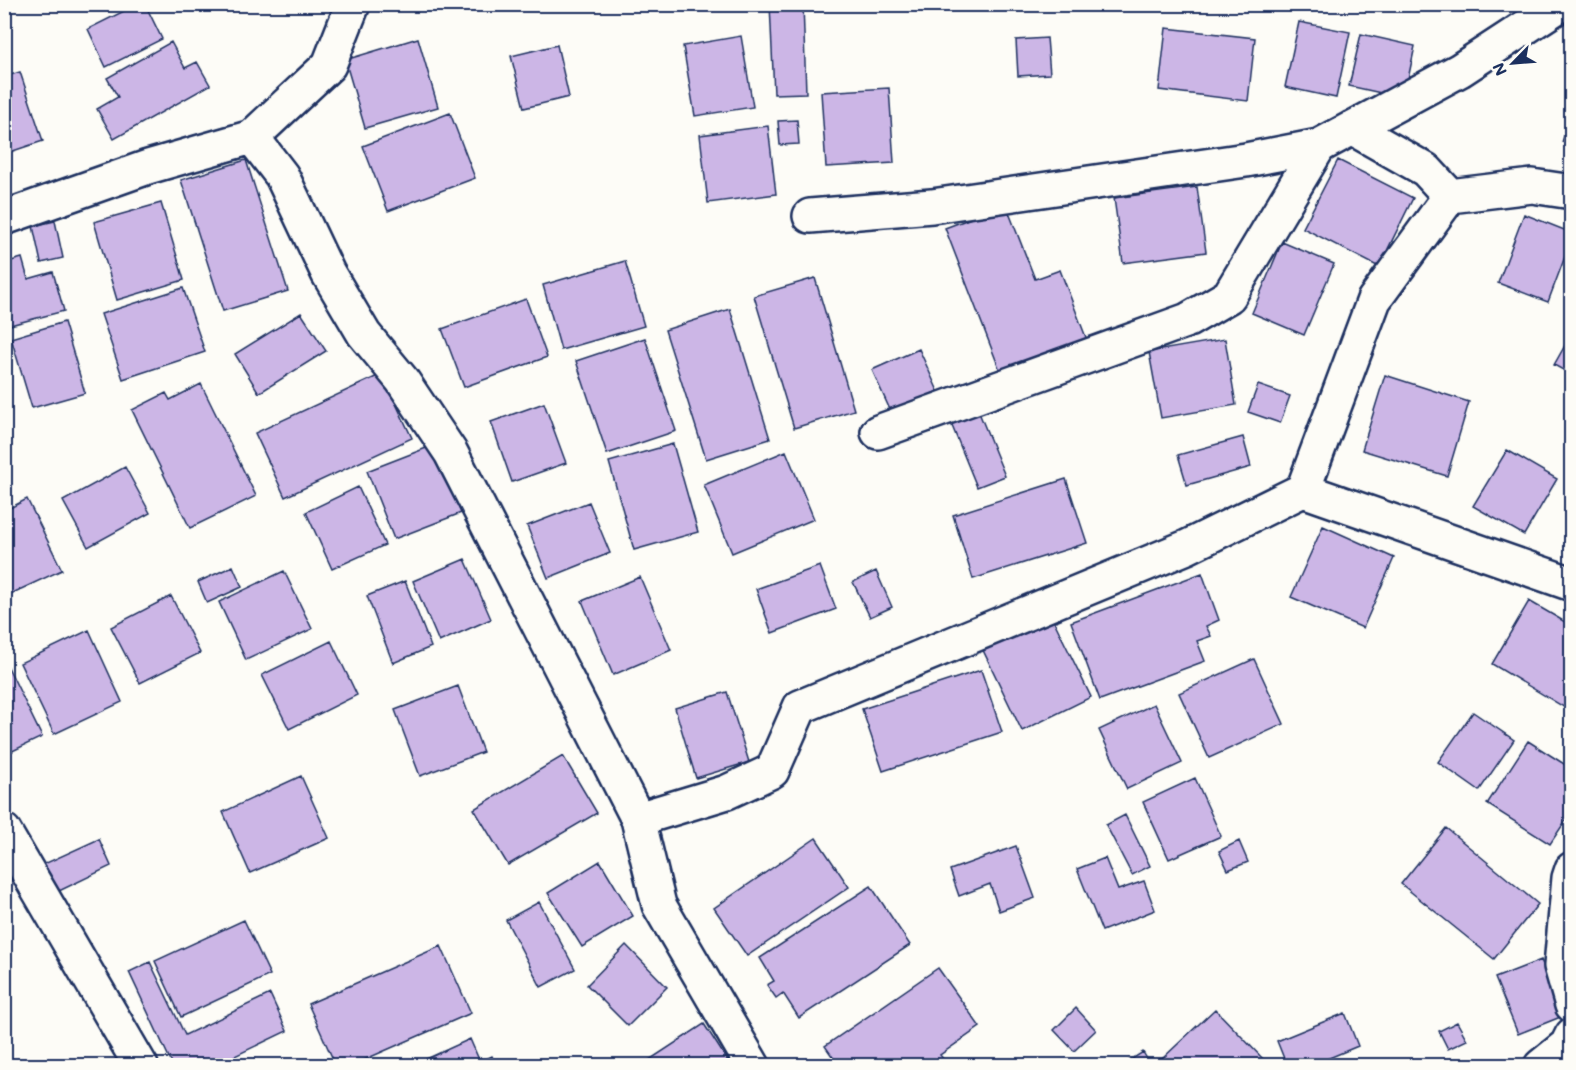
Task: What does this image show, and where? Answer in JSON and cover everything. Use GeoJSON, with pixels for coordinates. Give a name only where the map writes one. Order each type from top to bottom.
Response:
{"type":"FeatureCollection","features":[{"type":"Feature","properties":{"kind":"street"},"geometry":{"type":"LineString","coordinates":[[4,218],[148,167],[252,137],[329,65],[353,4]]}},
{"type":"Feature","properties":{"kind":"street"},"geometry":{"type":"LineString","coordinates":[[810,216],[932,206],[1246,160],[1319,146],[1460,70],[1561,4]]}},
{"type":"Feature","properties":{"kind":"street"},"geometry":{"type":"LineString","coordinates":[[1352,128],[1426,170],[1450,196]]}},
{"type":"Feature","properties":{"kind":"street"},"geometry":{"type":"LineString","coordinates":[[252,137],[282,176],[328,273],[364,334],[402,380],[451,453],[638,819],[659,906],[753,1065]]}},
{"type":"Feature","properties":{"kind":"street"},"geometry":{"type":"LineString","coordinates":[[878,432],[1188,320],[1229,296],[1319,146]]}},
{"type":"Feature","properties":{"kind":"street"},"geometry":{"type":"LineString","coordinates":[[638,819],[728,792],[772,771],[800,707],[1187,547],[1303,490],[1374,300],[1450,196],[1532,186],[1572,192]]}},
{"type":"Feature","properties":{"kind":"street"},"geometry":{"type":"LineString","coordinates":[[1303,490],[1572,584]]}},
{"type":"Feature","properties":{"kind":"street"},"geometry":{"type":"LineString","coordinates":[[4,831],[141,1065]]}},
{"type":"Feature","properties":{"kind":"street"},"geometry":{"type":"LineString","coordinates":[[1572,869],[1569,878],[1561,966],[1572,1005]]}},
{"type":"Feature","properties":{"kind":"street"},"geometry":{"type":"LineString","coordinates":[[1541,1065],[1566,1045],[1572,1035]]}},
{"type":"Feature","properties":{"kind":"building"},"geometry":{"type":"Polygon","coordinates":[[[138,4],[145,4],[162,39],[106,67],[88,29],[138,4]]]}},
{"type":"Feature","properties":{"kind":"building"},"geometry":{"type":"Polygon","coordinates":[[[578,4],[603,4],[579,9],[578,4]]]}},
{"type":"Feature","properties":{"kind":"building"},"geometry":{"type":"Polygon","coordinates":[[[770,4],[803,4],[806,93],[774,94],[770,4]]]}},
{"type":"Feature","properties":{"kind":"building"},"geometry":{"type":"Polygon","coordinates":[[[1299,22],[1350,32],[1336,98],[1285,87],[1299,22]]]}},
{"type":"Feature","properties":{"kind":"building"},"geometry":{"type":"Polygon","coordinates":[[[1166,28],[1255,38],[1248,101],[1159,90],[1166,28]]]}},
{"type":"Feature","properties":{"kind":"building"},"geometry":{"type":"Polygon","coordinates":[[[1361,34],[1415,46],[1404,98],[1349,86],[1361,34]]]}},
{"type":"Feature","properties":{"kind":"building"},"geometry":{"type":"Polygon","coordinates":[[[741,36],[753,107],[695,116],[683,46],[741,36]]]}},
{"type":"Feature","properties":{"kind":"building"},"geometry":{"type":"Polygon","coordinates":[[[418,38],[438,107],[365,128],[345,60],[418,38]]]}},
{"type":"Feature","properties":{"kind":"building"},"geometry":{"type":"Polygon","coordinates":[[[1047,38],[1050,74],[1018,76],[1016,40],[1047,38]]]}},
{"type":"Feature","properties":{"kind":"building"},"geometry":{"type":"Polygon","coordinates":[[[171,42],[185,68],[197,62],[210,85],[114,139],[97,109],[118,97],[107,78],[171,42]]]}},
{"type":"Feature","properties":{"kind":"building"},"geometry":{"type":"Polygon","coordinates":[[[557,45],[569,97],[524,108],[511,56],[557,45]]]}},
{"type":"Feature","properties":{"kind":"building"},"geometry":{"type":"Polygon","coordinates":[[[20,72],[43,141],[4,154],[4,77],[20,72]]]}},
{"type":"Feature","properties":{"kind":"building"},"geometry":{"type":"Polygon","coordinates":[[[889,88],[894,163],[826,167],[821,92],[889,88]]]}},
{"type":"Feature","properties":{"kind":"building"},"geometry":{"type":"Polygon","coordinates":[[[450,113],[475,178],[388,211],[363,146],[450,113]]]}},
{"type":"Feature","properties":{"kind":"building"},"geometry":{"type":"Polygon","coordinates":[[[1572,114],[1572,145],[1562,142],[1572,114]]]}},
{"type":"Feature","properties":{"kind":"building"},"geometry":{"type":"Polygon","coordinates":[[[797,120],[799,144],[780,145],[778,121],[797,120]]]}},
{"type":"Feature","properties":{"kind":"building"},"geometry":{"type":"Polygon","coordinates":[[[768,126],[776,194],[708,203],[700,135],[768,126]]]}},
{"type":"Feature","properties":{"kind":"building"},"geometry":{"type":"Polygon","coordinates":[[[246,160],[288,291],[223,311],[181,180],[246,160]]]}},
{"type":"Feature","properties":{"kind":"building"},"geometry":{"type":"Polygon","coordinates":[[[1338,160],[1413,198],[1379,267],[1303,228],[1338,160]]]}},
{"type":"Feature","properties":{"kind":"building"},"geometry":{"type":"Polygon","coordinates":[[[1197,187],[1206,252],[1123,263],[1114,198],[1197,187]]]}},
{"type":"Feature","properties":{"kind":"building"},"geometry":{"type":"Polygon","coordinates":[[[161,203],[184,280],[117,300],[94,222],[161,203]]]}},
{"type":"Feature","properties":{"kind":"building"},"geometry":{"type":"Polygon","coordinates":[[[1006,205],[1035,279],[1060,270],[1087,340],[1001,373],[945,228],[1006,205]]]}},
{"type":"Feature","properties":{"kind":"building"},"geometry":{"type":"Polygon","coordinates":[[[1524,214],[1572,233],[1548,302],[1498,283],[1524,214]]]}},
{"type":"Feature","properties":{"kind":"building"},"geometry":{"type":"Polygon","coordinates":[[[55,221],[63,258],[41,263],[33,226],[55,221]]]}},
{"type":"Feature","properties":{"kind":"building"},"geometry":{"type":"Polygon","coordinates":[[[1282,242],[1334,264],[1304,335],[1252,313],[1282,242]]]}},
{"type":"Feature","properties":{"kind":"building"},"geometry":{"type":"Polygon","coordinates":[[[22,258],[28,279],[53,272],[64,311],[10,325],[4,304],[4,263],[22,258]]]}},
{"type":"Feature","properties":{"kind":"building"},"geometry":{"type":"Polygon","coordinates":[[[625,261],[644,326],[561,350],[543,285],[625,261]]]}},
{"type":"Feature","properties":{"kind":"building"},"geometry":{"type":"Polygon","coordinates":[[[815,278],[854,410],[794,428],[754,296],[815,278]]]}},
{"type":"Feature","properties":{"kind":"building"},"geometry":{"type":"Polygon","coordinates":[[[183,288],[205,352],[123,379],[101,314],[183,288]]]}},
{"type":"Feature","properties":{"kind":"building"},"geometry":{"type":"Polygon","coordinates":[[[526,299],[547,357],[464,387],[442,329],[526,299]]]}},
{"type":"Feature","properties":{"kind":"building"},"geometry":{"type":"Polygon","coordinates":[[[730,309],[770,439],[706,459],[665,330],[730,309]]]}},
{"type":"Feature","properties":{"kind":"building"},"geometry":{"type":"Polygon","coordinates":[[[301,313],[326,351],[259,393],[235,354],[301,313]]]}},
{"type":"Feature","properties":{"kind":"building"},"geometry":{"type":"Polygon","coordinates":[[[64,322],[85,393],[32,408],[11,338],[64,322]]]}},
{"type":"Feature","properties":{"kind":"building"},"geometry":{"type":"Polygon","coordinates":[[[1572,333],[1572,375],[1554,365],[1572,333]]]}},
{"type":"Feature","properties":{"kind":"building"},"geometry":{"type":"Polygon","coordinates":[[[645,338],[676,431],[607,454],[576,361],[645,338]]]}},
{"type":"Feature","properties":{"kind":"building"},"geometry":{"type":"Polygon","coordinates":[[[1225,339],[1236,405],[1161,418],[1149,352],[1225,339]]]}},
{"type":"Feature","properties":{"kind":"building"},"geometry":{"type":"Polygon","coordinates":[[[919,349],[938,391],[891,412],[872,370],[919,349]]]}},
{"type":"Feature","properties":{"kind":"building"},"geometry":{"type":"Polygon","coordinates":[[[382,374],[412,438],[285,497],[255,433],[382,374]]]}},
{"type":"Feature","properties":{"kind":"building"},"geometry":{"type":"Polygon","coordinates":[[[1385,375],[1469,402],[1447,476],[1362,450],[1385,375]]]}},
{"type":"Feature","properties":{"kind":"building"},"geometry":{"type":"Polygon","coordinates":[[[201,384],[256,496],[190,528],[132,410],[166,393],[170,400],[201,384]]]}},
{"type":"Feature","properties":{"kind":"building"},"geometry":{"type":"Polygon","coordinates":[[[1258,385],[1290,396],[1280,423],[1248,412],[1258,385]]]}},
{"type":"Feature","properties":{"kind":"building"},"geometry":{"type":"Polygon","coordinates":[[[544,403],[566,463],[512,482],[491,422],[544,403]]]}},
{"type":"Feature","properties":{"kind":"building"},"geometry":{"type":"Polygon","coordinates":[[[978,410],[1005,476],[977,487],[950,421],[978,410]]]}},
{"type":"Feature","properties":{"kind":"building"},"geometry":{"type":"Polygon","coordinates":[[[1243,437],[1251,467],[1187,485],[1178,455],[1243,437]]]}},
{"type":"Feature","properties":{"kind":"building"},"geometry":{"type":"Polygon","coordinates":[[[673,444],[698,532],[634,550],[609,462],[673,444]]]}},
{"type":"Feature","properties":{"kind":"building"},"geometry":{"type":"Polygon","coordinates":[[[434,445],[461,513],[394,539],[367,471],[434,445]]]}},
{"type":"Feature","properties":{"kind":"building"},"geometry":{"type":"Polygon","coordinates":[[[1507,450],[1557,479],[1524,535],[1473,506],[1507,450]]]}},
{"type":"Feature","properties":{"kind":"building"},"geometry":{"type":"Polygon","coordinates":[[[786,451],[814,519],[732,553],[704,485],[786,451]]]}},
{"type":"Feature","properties":{"kind":"building"},"geometry":{"type":"Polygon","coordinates":[[[125,467],[150,513],[88,547],[63,501],[125,467]]]}},
{"type":"Feature","properties":{"kind":"building"},"geometry":{"type":"Polygon","coordinates":[[[1066,479],[1087,543],[973,579],[953,515],[1066,479]]]}},
{"type":"Feature","properties":{"kind":"building"},"geometry":{"type":"Polygon","coordinates":[[[358,487],[385,545],[332,569],[306,512],[358,487]]]}},
{"type":"Feature","properties":{"kind":"building"},"geometry":{"type":"Polygon","coordinates":[[[27,499],[62,570],[4,597],[4,511],[27,499]]]}},
{"type":"Feature","properties":{"kind":"building"},"geometry":{"type":"Polygon","coordinates":[[[589,502],[610,553],[548,578],[527,526],[589,502]]]}},
{"type":"Feature","properties":{"kind":"building"},"geometry":{"type":"Polygon","coordinates":[[[1323,526],[1394,558],[1363,628],[1291,597],[1323,526]]]}},
{"type":"Feature","properties":{"kind":"building"},"geometry":{"type":"Polygon","coordinates":[[[465,559],[491,619],[439,642],[413,581],[465,559]]]}},
{"type":"Feature","properties":{"kind":"building"},"geometry":{"type":"Polygon","coordinates":[[[233,566],[242,587],[207,603],[198,582],[233,566]]]}},
{"type":"Feature","properties":{"kind":"building"},"geometry":{"type":"Polygon","coordinates":[[[820,566],[836,609],[772,633],[756,589],[820,566]]]}},
{"type":"Feature","properties":{"kind":"building"},"geometry":{"type":"Polygon","coordinates":[[[284,571],[312,629],[246,660],[219,602],[284,571]]]}},
{"type":"Feature","properties":{"kind":"building"},"geometry":{"type":"Polygon","coordinates":[[[876,571],[892,607],[870,617],[853,582],[876,571]]]}},
{"type":"Feature","properties":{"kind":"building"},"geometry":{"type":"Polygon","coordinates":[[[1202,573],[1219,620],[1206,626],[1211,636],[1197,641],[1205,661],[1100,700],[1071,622],[1202,573]]]}},
{"type":"Feature","properties":{"kind":"building"},"geometry":{"type":"Polygon","coordinates":[[[640,577],[671,650],[613,675],[582,601],[640,577]]]}},
{"type":"Feature","properties":{"kind":"building"},"geometry":{"type":"Polygon","coordinates":[[[405,581],[431,647],[393,663],[367,596],[405,581]]]}},
{"type":"Feature","properties":{"kind":"building"},"geometry":{"type":"Polygon","coordinates":[[[171,596],[200,653],[140,683],[111,627],[171,596]]]}},
{"type":"Feature","properties":{"kind":"building"},"geometry":{"type":"Polygon","coordinates":[[[1529,601],[1572,626],[1572,712],[1492,664],[1529,601]]]}},
{"type":"Feature","properties":{"kind":"building"},"geometry":{"type":"Polygon","coordinates":[[[1050,613],[1091,697],[1022,731],[981,646],[1050,613]]]}},
{"type":"Feature","properties":{"kind":"building"},"geometry":{"type":"Polygon","coordinates":[[[89,630],[122,702],[54,734],[20,663],[89,630]]]}},
{"type":"Feature","properties":{"kind":"building"},"geometry":{"type":"Polygon","coordinates":[[[331,641],[357,695],[289,729],[262,675],[331,641]]]}},
{"type":"Feature","properties":{"kind":"building"},"geometry":{"type":"Polygon","coordinates":[[[1254,659],[1284,724],[1209,758],[1179,693],[1254,659]]]}},
{"type":"Feature","properties":{"kind":"building"},"geometry":{"type":"Polygon","coordinates":[[[7,665],[42,737],[4,755],[4,667],[7,665]]]}},
{"type":"Feature","properties":{"kind":"building"},"geometry":{"type":"Polygon","coordinates":[[[981,670],[1002,732],[883,771],[862,709],[981,670]]]}},
{"type":"Feature","properties":{"kind":"building"},"geometry":{"type":"Polygon","coordinates":[[[458,686],[483,752],[420,776],[395,710],[458,686]]]}},
{"type":"Feature","properties":{"kind":"building"},"geometry":{"type":"Polygon","coordinates":[[[727,692],[749,762],[696,778],[675,708],[727,692]]]}},
{"type":"Feature","properties":{"kind":"building"},"geometry":{"type":"Polygon","coordinates":[[[1154,704],[1182,763],[1127,789],[1099,730],[1154,704]]]}},
{"type":"Feature","properties":{"kind":"building"},"geometry":{"type":"Polygon","coordinates":[[[1473,712],[1514,740],[1479,791],[1438,762],[1473,712]]]}},
{"type":"Feature","properties":{"kind":"building"},"geometry":{"type":"Polygon","coordinates":[[[1528,741],[1572,769],[1572,811],[1550,844],[1487,804],[1528,741]]]}},
{"type":"Feature","properties":{"kind":"building"},"geometry":{"type":"Polygon","coordinates":[[[563,756],[597,813],[508,865],[474,809],[563,756]]]}},
{"type":"Feature","properties":{"kind":"building"},"geometry":{"type":"Polygon","coordinates":[[[301,776],[329,838],[250,873],[223,812],[301,776]]]}},
{"type":"Feature","properties":{"kind":"building"},"geometry":{"type":"Polygon","coordinates":[[[1195,778],[1221,836],[1169,859],[1143,802],[1195,778]]]}},
{"type":"Feature","properties":{"kind":"building"},"geometry":{"type":"Polygon","coordinates":[[[1125,815],[1150,866],[1132,875],[1106,825],[1125,815]]]}},
{"type":"Feature","properties":{"kind":"building"},"geometry":{"type":"Polygon","coordinates":[[[1446,828],[1538,904],[1494,959],[1401,884],[1446,828]]]}},
{"type":"Feature","properties":{"kind":"building"},"geometry":{"type":"Polygon","coordinates":[[[816,838],[849,887],[747,956],[714,908],[816,838]]]}},
{"type":"Feature","properties":{"kind":"building"},"geometry":{"type":"Polygon","coordinates":[[[99,839],[111,866],[57,892],[44,864],[99,839]]]}},
{"type":"Feature","properties":{"kind":"building"},"geometry":{"type":"Polygon","coordinates":[[[1239,841],[1248,862],[1228,870],[1219,851],[1239,841]]]}},
{"type":"Feature","properties":{"kind":"building"},"geometry":{"type":"Polygon","coordinates":[[[1016,846],[1035,898],[999,911],[990,884],[959,896],[950,870],[1016,846]]]}},
{"type":"Feature","properties":{"kind":"building"},"geometry":{"type":"Polygon","coordinates":[[[1105,858],[1118,890],[1144,881],[1155,910],[1102,931],[1077,869],[1105,858]]]}},
{"type":"Feature","properties":{"kind":"building"},"geometry":{"type":"Polygon","coordinates":[[[600,861],[633,916],[582,947],[548,893],[600,861]]]}},
{"type":"Feature","properties":{"kind":"building"},"geometry":{"type":"Polygon","coordinates":[[[871,886],[910,945],[799,1018],[783,993],[776,998],[767,985],[774,981],[760,958],[871,886]]]}},
{"type":"Feature","properties":{"kind":"building"},"geometry":{"type":"Polygon","coordinates":[[[539,902],[575,969],[541,987],[506,920],[539,902]]]}},
{"type":"Feature","properties":{"kind":"building"},"geometry":{"type":"Polygon","coordinates":[[[244,920],[270,975],[181,1017],[155,961],[244,920]]]}},
{"type":"Feature","properties":{"kind":"building"},"geometry":{"type":"Polygon","coordinates":[[[626,945],[667,987],[628,1026],[587,985],[626,945]]]}},
{"type":"Feature","properties":{"kind":"building"},"geometry":{"type":"Polygon","coordinates":[[[441,946],[471,1013],[350,1066],[336,1066],[308,1004],[441,946]]]}},
{"type":"Feature","properties":{"kind":"building"},"geometry":{"type":"Polygon","coordinates":[[[1541,960],[1563,1016],[1518,1034],[1495,978],[1541,960]]]}},
{"type":"Feature","properties":{"kind":"building"},"geometry":{"type":"Polygon","coordinates":[[[150,962],[185,1035],[270,994],[287,1031],[214,1066],[173,1066],[129,972],[150,962]]]}},
{"type":"Feature","properties":{"kind":"building"},"geometry":{"type":"Polygon","coordinates":[[[938,968],[980,1027],[940,1055],[944,1060],[936,1066],[839,1066],[825,1046],[938,968]]]}},
{"type":"Feature","properties":{"kind":"building"},"geometry":{"type":"Polygon","coordinates":[[[1076,1008],[1096,1030],[1074,1051],[1054,1030],[1076,1008]]]}},
{"type":"Feature","properties":{"kind":"building"},"geometry":{"type":"Polygon","coordinates":[[[1215,1009],[1266,1062],[1263,1066],[1169,1066],[1162,1059],[1215,1009]]]}},
{"type":"Feature","properties":{"kind":"building"},"geometry":{"type":"Polygon","coordinates":[[[1345,1013],[1358,1046],[1310,1066],[1287,1066],[1277,1041],[1345,1013]]]}},
{"type":"Feature","properties":{"kind":"building"},"geometry":{"type":"Polygon","coordinates":[[[1457,1022],[1467,1040],[1448,1049],[1439,1031],[1457,1022]]]}},
{"type":"Feature","properties":{"kind":"building"},"geometry":{"type":"Polygon","coordinates":[[[704,1024],[731,1066],[640,1066],[704,1024]]]}},
{"type":"Feature","properties":{"kind":"building"},"geometry":{"type":"Polygon","coordinates":[[[470,1039],[480,1062],[492,1056],[496,1066],[411,1066],[470,1039]]]}},
{"type":"Feature","properties":{"kind":"building"},"geometry":{"type":"Polygon","coordinates":[[[1143,1052],[1151,1066],[1121,1066],[1143,1052]]]}}]}
